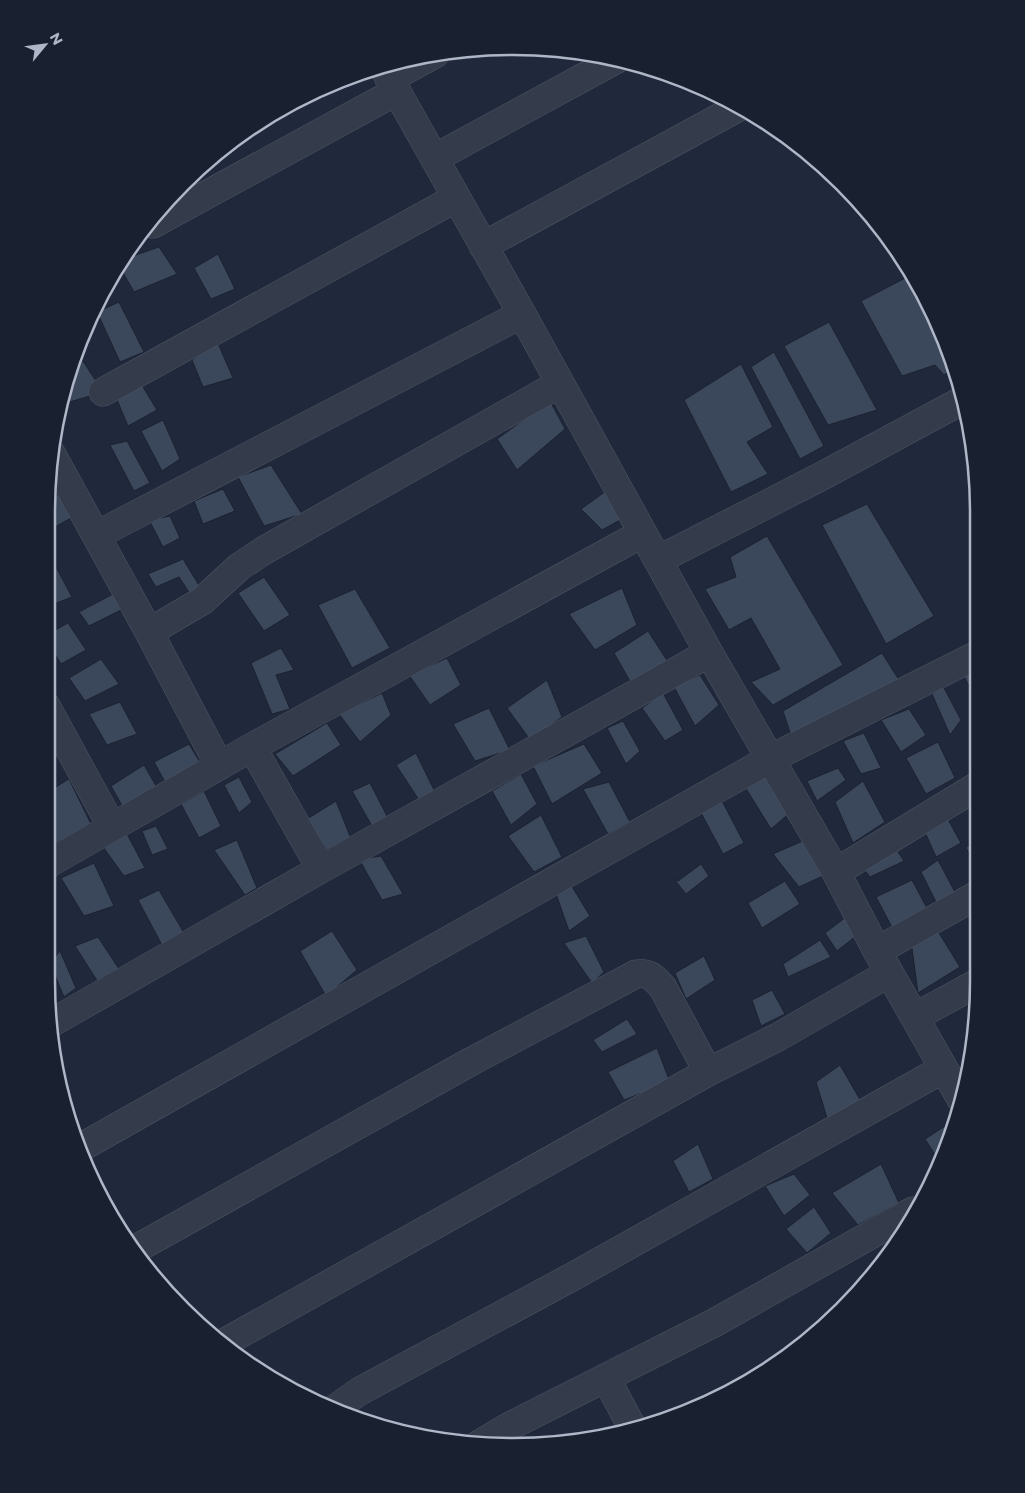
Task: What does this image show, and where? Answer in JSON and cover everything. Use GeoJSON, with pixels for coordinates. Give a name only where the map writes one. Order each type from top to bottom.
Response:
{"type":"FeatureCollection","features":[{"type":"Feature","properties":{"kind":"street"},"geometry":{"type":"LineString","coordinates":[[435,158],[607,65]]}},
{"type":"Feature","properties":{"kind":"street"},"geometry":{"type":"LineString","coordinates":[[164,217],[412,67]]}},
{"type":"Feature","properties":{"kind":"street"},"geometry":{"type":"LineString","coordinates":[[390,79],[522,314],[708,653],[836,872],[883,962],[916,1017],[956,1091]]}},
{"type":"Feature","properties":{"kind":"street"},"geometry":{"type":"LineString","coordinates":[[483,246],[733,111]]}},
{"type":"Feature","properties":{"kind":"street"},"geometry":{"type":"LineString","coordinates":[[103,392],[456,198]]}},
{"type":"Feature","properties":{"kind":"street"},"geometry":{"type":"LineString","coordinates":[[97,535],[522,314]]}},
{"type":"Feature","properties":{"kind":"street"},"geometry":{"type":"LineString","coordinates":[[149,632],[202,601],[239,567],[263,551],[559,384]]}},
{"type":"Feature","properties":{"kind":"street"},"geometry":{"type":"LineString","coordinates":[[658,560],[822,476],[956,404]]}},
{"type":"Feature","properties":{"kind":"street"},"geometry":{"type":"LineString","coordinates":[[58,465],[97,535],[219,765]]}},
{"type":"Feature","properties":{"kind":"street"},"geometry":{"type":"LineString","coordinates":[[55,860],[252,746],[643,533]]}},
{"type":"Feature","properties":{"kind":"street"},"geometry":{"type":"LineString","coordinates":[[57,1020],[320,869],[708,653]]}},
{"type":"Feature","properties":{"kind":"street"},"geometry":{"type":"LineString","coordinates":[[86,1145],[770,759],[970,659]]}},
{"type":"Feature","properties":{"kind":"street"},"geometry":{"type":"LineString","coordinates":[[55,722],[112,827]]}},
{"type":"Feature","properties":{"kind":"street"},"geometry":{"type":"LineString","coordinates":[[252,746],[320,869]]}},
{"type":"Feature","properties":{"kind":"street"},"geometry":{"type":"LineString","coordinates":[[836,872],[970,791]]}},
{"type":"Feature","properties":{"kind":"street"},"geometry":{"type":"LineString","coordinates":[[230,1340],[708,1072],[778,1037],[970,900]]}},
{"type":"Feature","properties":{"kind":"street"},"geometry":{"type":"LineString","coordinates":[[141,1246],[472,1061],[636,974],[644,973],[653,976],[662,988],[708,1072]]}},
{"type":"Feature","properties":{"kind":"street"},"geometry":{"type":"LineString","coordinates":[[916,1017],[970,987]]}},
{"type":"Feature","properties":{"kind":"street"},"geometry":{"type":"LineString","coordinates":[[341,1404],[360,1391],[581,1272],[943,1068]]}},
{"type":"Feature","properties":{"kind":"street"},"geometry":{"type":"LineString","coordinates":[[515,1435],[606,1378],[714,1323],[905,1216]]}},
{"type":"Feature","properties":{"kind":"street"},"geometry":{"type":"LineString","coordinates":[[606,1378],[630,1422]]}},
{"type":"Feature","properties":{"kind":"building"},"geometry":{"type":"Polygon","coordinates":[[[159,247],[177,274],[134,292],[123,273],[134,256],[159,247]]]}},
{"type":"Feature","properties":{"kind":"building"},"geometry":{"type":"Polygon","coordinates":[[[218,254],[235,289],[211,299],[194,268],[218,254]]]}},
{"type":"Feature","properties":{"kind":"building"},"geometry":{"type":"Polygon","coordinates":[[[905,278],[923,310],[948,373],[944,375],[935,365],[902,376],[861,301],[905,278]]]}},
{"type":"Feature","properties":{"kind":"building"},"geometry":{"type":"Polygon","coordinates":[[[119,302],[144,352],[120,362],[99,317],[102,310],[119,302]]]}},
{"type":"Feature","properties":{"kind":"building"},"geometry":{"type":"Polygon","coordinates":[[[829,322],[877,410],[828,425],[784,346],[829,322]]]}},
{"type":"Feature","properties":{"kind":"building"},"geometry":{"type":"Polygon","coordinates":[[[217,341],[233,378],[203,387],[192,360],[217,341]]]}},
{"type":"Feature","properties":{"kind":"building"},"geometry":{"type":"Polygon","coordinates":[[[774,352],[824,446],[800,459],[751,367],[774,352]]]}},
{"type":"Feature","properties":{"kind":"building"},"geometry":{"type":"Polygon","coordinates":[[[83,361],[103,392],[69,402],[79,365],[83,361]]]}},
{"type":"Feature","properties":{"kind":"building"},"geometry":{"type":"Polygon","coordinates":[[[741,364],[773,427],[747,442],[768,474],[731,492],[684,400],[741,364]]]}},
{"type":"Feature","properties":{"kind":"building"},"geometry":{"type":"Polygon","coordinates":[[[140,382],[157,410],[128,426],[115,395],[140,382]]]}},
{"type":"Feature","properties":{"kind":"building"},"geometry":{"type":"Polygon","coordinates":[[[550,401],[565,429],[517,470],[497,439],[550,401]]]}},
{"type":"Feature","properties":{"kind":"building"},"geometry":{"type":"Polygon","coordinates":[[[163,420],[180,459],[162,471],[141,431],[163,420]]]}},
{"type":"Feature","properties":{"kind":"building"},"geometry":{"type":"Polygon","coordinates":[[[127,441],[150,483],[134,491],[110,445],[127,441]]]}},
{"type":"Feature","properties":{"kind":"building"},"geometry":{"type":"Polygon","coordinates":[[[271,465],[302,514],[264,526],[238,477],[271,465]]]}},
{"type":"Feature","properties":{"kind":"building"},"geometry":{"type":"Polygon","coordinates":[[[223,489],[235,511],[203,524],[194,501],[223,489]]]}},
{"type":"Feature","properties":{"kind":"building"},"geometry":{"type":"Polygon","coordinates":[[[64,491],[75,516],[55,527],[55,512],[56,496],[64,491]]]}},
{"type":"Feature","properties":{"kind":"building"},"geometry":{"type":"Polygon","coordinates":[[[606,491],[624,518],[602,530],[581,509],[606,491]]]}},
{"type":"Feature","properties":{"kind":"building"},"geometry":{"type":"Polygon","coordinates":[[[867,504],[934,616],[886,644],[822,525],[867,504]]]}},
{"type":"Feature","properties":{"kind":"building"},"geometry":{"type":"Polygon","coordinates":[[[170,516],[180,538],[163,547],[149,520],[170,516]]]}},
{"type":"Feature","properties":{"kind":"building"},"geometry":{"type":"Polygon","coordinates":[[[767,536],[843,665],[773,705],[751,682],[780,669],[751,618],[729,630],[705,589],[736,577],[730,557],[767,536]]]}},
{"type":"Feature","properties":{"kind":"building"},"geometry":{"type":"Polygon","coordinates":[[[183,559],[200,587],[190,594],[179,577],[156,587],[148,574],[183,559]]]}},
{"type":"Feature","properties":{"kind":"building"},"geometry":{"type":"Polygon","coordinates":[[[55,567],[72,597],[55,604],[55,567]]]}},
{"type":"Feature","properties":{"kind":"building"},"geometry":{"type":"Polygon","coordinates":[[[264,577],[290,615],[264,631],[238,593],[264,577]]]}},
{"type":"Feature","properties":{"kind":"building"},"geometry":{"type":"Polygon","coordinates":[[[622,588],[637,625],[595,650],[569,614],[622,588]]]}},
{"type":"Feature","properties":{"kind":"building"},"geometry":{"type":"Polygon","coordinates":[[[355,589],[390,648],[352,668],[318,605],[355,589]]]}},
{"type":"Feature","properties":{"kind":"building"},"geometry":{"type":"Polygon","coordinates":[[[113,594],[121,610],[89,626],[79,612],[113,594]]]}},
{"type":"Feature","properties":{"kind":"building"},"geometry":{"type":"Polygon","coordinates":[[[68,623],[86,650],[61,664],[55,654],[55,630],[68,623]]]}},
{"type":"Feature","properties":{"kind":"building"},"geometry":{"type":"Polygon","coordinates":[[[648,631],[670,665],[631,683],[614,653],[648,631]]]}},
{"type":"Feature","properties":{"kind":"building"},"geometry":{"type":"Polygon","coordinates":[[[281,648],[294,670],[276,675],[290,709],[272,714],[251,663],[281,648]]]}},
{"type":"Feature","properties":{"kind":"building"},"geometry":{"type":"Polygon","coordinates":[[[882,653],[899,680],[792,739],[783,711],[882,653]]]}},
{"type":"Feature","properties":{"kind":"building"},"geometry":{"type":"Polygon","coordinates":[[[447,658],[461,685],[430,705],[409,675],[447,658]]]}},
{"type":"Feature","properties":{"kind":"building"},"geometry":{"type":"Polygon","coordinates":[[[101,659],[119,684],[85,701],[69,678],[101,659]]]}},
{"type":"Feature","properties":{"kind":"building"},"geometry":{"type":"Polygon","coordinates":[[[970,672],[970,688],[964,676],[970,672]]]}},
{"type":"Feature","properties":{"kind":"building"},"geometry":{"type":"Polygon","coordinates":[[[700,675],[719,705],[695,726],[674,687],[700,675]]]}},
{"type":"Feature","properties":{"kind":"building"},"geometry":{"type":"Polygon","coordinates":[[[547,680],[562,717],[531,741],[507,708],[547,680]]]}},
{"type":"Feature","properties":{"kind":"building"},"geometry":{"type":"Polygon","coordinates":[[[943,686],[961,720],[950,735],[932,694],[943,686]]]}},
{"type":"Feature","properties":{"kind":"building"},"geometry":{"type":"Polygon","coordinates":[[[382,693],[391,715],[360,742],[339,714],[382,693]]]}},
{"type":"Feature","properties":{"kind":"building"},"geometry":{"type":"Polygon","coordinates":[[[663,693],[683,730],[665,741],[642,708],[663,693]]]}},
{"type":"Feature","properties":{"kind":"building"},"geometry":{"type":"Polygon","coordinates":[[[120,702],[137,734],[107,745],[89,714],[120,702]]]}},
{"type":"Feature","properties":{"kind":"building"},"geometry":{"type":"Polygon","coordinates":[[[489,708],[510,750],[475,761],[453,724],[489,708]]]}},
{"type":"Feature","properties":{"kind":"building"},"geometry":{"type":"Polygon","coordinates":[[[909,709],[926,735],[901,752],[881,720],[909,709]]]}},
{"type":"Feature","properties":{"kind":"building"},"geometry":{"type":"Polygon","coordinates":[[[623,721],[640,751],[626,764],[607,728],[623,721]]]}},
{"type":"Feature","properties":{"kind":"building"},"geometry":{"type":"Polygon","coordinates":[[[327,723],[341,745],[293,776],[275,754],[327,723]]]}},
{"type":"Feature","properties":{"kind":"building"},"geometry":{"type":"Polygon","coordinates":[[[864,733],[881,768],[861,774],[843,741],[864,733]]]}},
{"type":"Feature","properties":{"kind":"building"},"geometry":{"type":"Polygon","coordinates":[[[938,742],[955,778],[926,794],[906,758],[938,742]]]}},
{"type":"Feature","properties":{"kind":"building"},"geometry":{"type":"Polygon","coordinates":[[[189,744],[201,764],[165,782],[154,762],[189,744]]]}},
{"type":"Feature","properties":{"kind":"building"},"geometry":{"type":"Polygon","coordinates":[[[584,744],[602,773],[552,804],[533,766],[584,744]]]}},
{"type":"Feature","properties":{"kind":"building"},"geometry":{"type":"Polygon","coordinates":[[[416,753],[435,792],[419,800],[396,765],[416,753]]]}},
{"type":"Feature","properties":{"kind":"building"},"geometry":{"type":"Polygon","coordinates":[[[144,765],[159,791],[124,809],[111,786],[144,765]]]}},
{"type":"Feature","properties":{"kind":"building"},"geometry":{"type":"Polygon","coordinates":[[[838,768],[846,780],[817,801],[807,781],[838,768]]]}},
{"type":"Feature","properties":{"kind":"building"},"geometry":{"type":"Polygon","coordinates":[[[767,773],[791,812],[771,829],[745,787],[767,773]]]}},
{"type":"Feature","properties":{"kind":"building"},"geometry":{"type":"Polygon","coordinates":[[[521,774],[537,804],[511,825],[492,791],[521,774]]]}},
{"type":"Feature","properties":{"kind":"building"},"geometry":{"type":"Polygon","coordinates":[[[239,777],[252,802],[239,813],[224,785],[239,777]]]}},
{"type":"Feature","properties":{"kind":"building"},"geometry":{"type":"Polygon","coordinates":[[[69,779],[92,826],[55,844],[55,788],[69,779]]]}},
{"type":"Feature","properties":{"kind":"building"},"geometry":{"type":"Polygon","coordinates":[[[863,781],[885,822],[853,843],[835,802],[863,781]]]}},
{"type":"Feature","properties":{"kind":"building"},"geometry":{"type":"Polygon","coordinates":[[[609,782],[630,822],[608,834],[583,789],[609,782]]]}},
{"type":"Feature","properties":{"kind":"building"},"geometry":{"type":"Polygon","coordinates":[[[370,783],[388,818],[372,826],[352,791],[370,783]]]}},
{"type":"Feature","properties":{"kind":"building"},"geometry":{"type":"Polygon","coordinates":[[[204,791],[221,826],[199,838],[181,804],[204,791]]]}},
{"type":"Feature","properties":{"kind":"building"},"geometry":{"type":"Polygon","coordinates":[[[721,799],[744,843],[723,854],[700,811],[721,799]]]}},
{"type":"Feature","properties":{"kind":"building"},"geometry":{"type":"Polygon","coordinates":[[[336,801],[352,841],[327,850],[307,819],[336,801]]]}},
{"type":"Feature","properties":{"kind":"building"},"geometry":{"type":"Polygon","coordinates":[[[945,814],[961,843],[936,857],[924,830],[945,814]]]}},
{"type":"Feature","properties":{"kind":"building"},"geometry":{"type":"Polygon","coordinates":[[[541,815],[562,857],[534,872],[508,836],[541,815]]]}},
{"type":"Feature","properties":{"kind":"building"},"geometry":{"type":"Polygon","coordinates":[[[156,826],[168,849],[152,855],[142,831],[156,826]]]}},
{"type":"Feature","properties":{"kind":"building"},"geometry":{"type":"Polygon","coordinates":[[[127,834],[145,868],[124,876],[103,847],[127,834]]]}},
{"type":"Feature","properties":{"kind":"building"},"geometry":{"type":"Polygon","coordinates":[[[807,839],[823,876],[799,887],[773,854],[807,839]]]}},
{"type":"Feature","properties":{"kind":"building"},"geometry":{"type":"Polygon","coordinates":[[[237,840],[257,888],[245,895],[214,850],[237,840]]]}},
{"type":"Feature","properties":{"kind":"building"},"geometry":{"type":"Polygon","coordinates":[[[892,843],[904,861],[870,877],[860,864],[892,843]]]}},
{"type":"Feature","properties":{"kind":"building"},"geometry":{"type":"Polygon","coordinates":[[[970,845],[970,856],[966,847],[970,845]]]}},
{"type":"Feature","properties":{"kind":"building"},"geometry":{"type":"Polygon","coordinates":[[[381,856],[403,894],[382,900],[359,859],[381,856]]]}},
{"type":"Feature","properties":{"kind":"building"},"geometry":{"type":"Polygon","coordinates":[[[938,860],[957,896],[938,906],[921,872],[938,860]]]}},
{"type":"Feature","properties":{"kind":"building"},"geometry":{"type":"Polygon","coordinates":[[[94,863],[114,906],[84,916],[61,878],[94,863]]]}},
{"type":"Feature","properties":{"kind":"building"},"geometry":{"type":"Polygon","coordinates":[[[701,864],[709,876],[686,894],[674,879],[678,881],[701,864]]]}},
{"type":"Feature","properties":{"kind":"building"},"geometry":{"type":"Polygon","coordinates":[[[912,880],[928,910],[895,933],[876,897],[912,880]]]}},
{"type":"Feature","properties":{"kind":"building"},"geometry":{"type":"Polygon","coordinates":[[[785,881],[800,904],[762,928],[748,903],[785,881]]]}},
{"type":"Feature","properties":{"kind":"building"},"geometry":{"type":"Polygon","coordinates":[[[571,885],[590,916],[569,931],[555,891],[571,885]]]}},
{"type":"Feature","properties":{"kind":"building"},"geometry":{"type":"Polygon","coordinates":[[[159,890],[184,933],[162,945],[138,900],[159,890]]]}},
{"type":"Feature","properties":{"kind":"building"},"geometry":{"type":"Polygon","coordinates":[[[846,917],[856,936],[837,951],[825,933],[846,917]]]}},
{"type":"Feature","properties":{"kind":"building"},"geometry":{"type":"Polygon","coordinates":[[[934,925],[960,967],[918,993],[911,941],[934,925]]]}},
{"type":"Feature","properties":{"kind":"building"},"geometry":{"type":"Polygon","coordinates":[[[332,931],[357,970],[326,996],[300,951],[332,931]]]}},
{"type":"Feature","properties":{"kind":"building"},"geometry":{"type":"Polygon","coordinates":[[[586,936],[604,972],[592,983],[564,943],[586,936]]]}},
{"type":"Feature","properties":{"kind":"building"},"geometry":{"type":"Polygon","coordinates":[[[98,937],[121,972],[98,982],[75,946],[98,937]]]}},
{"type":"Feature","properties":{"kind":"building"},"geometry":{"type":"Polygon","coordinates":[[[820,940],[831,957],[788,977],[783,964],[820,940]]]}},
{"type":"Feature","properties":{"kind":"building"},"geometry":{"type":"Polygon","coordinates":[[[60,951],[76,988],[64,997],[55,975],[55,957],[60,951]]]}},
{"type":"Feature","properties":{"kind":"building"},"geometry":{"type":"Polygon","coordinates":[[[704,956],[715,980],[686,999],[675,973],[704,956]]]}},
{"type":"Feature","properties":{"kind":"building"},"geometry":{"type":"Polygon","coordinates":[[[772,990],[785,1014],[761,1026],[752,1000],[772,990]]]}},
{"type":"Feature","properties":{"kind":"building"},"geometry":{"type":"Polygon","coordinates":[[[627,1019],[637,1034],[602,1052],[593,1040],[627,1019]]]}},
{"type":"Feature","properties":{"kind":"building"},"geometry":{"type":"Polygon","coordinates":[[[657,1048],[670,1082],[624,1100],[608,1072],[657,1048]]]}},
{"type":"Feature","properties":{"kind":"building"},"geometry":{"type":"Polygon","coordinates":[[[840,1065],[862,1103],[828,1121],[816,1082],[840,1065]]]}},
{"type":"Feature","properties":{"kind":"building"},"geometry":{"type":"Polygon","coordinates":[[[947,1125],[935,1155],[925,1139],[947,1125]]]}},
{"type":"Feature","properties":{"kind":"building"},"geometry":{"type":"Polygon","coordinates":[[[698,1144],[713,1179],[689,1192],[673,1161],[698,1144]]]}},
{"type":"Feature","properties":{"kind":"building"},"geometry":{"type":"Polygon","coordinates":[[[881,1164],[899,1203],[858,1225],[832,1193],[881,1164]]]}},
{"type":"Feature","properties":{"kind":"building"},"geometry":{"type":"Polygon","coordinates":[[[794,1174],[810,1195],[784,1216],[765,1186],[794,1174]]]}},
{"type":"Feature","properties":{"kind":"building"},"geometry":{"type":"Polygon","coordinates":[[[814,1207],[831,1233],[807,1253],[786,1229],[814,1207]]]}}]}
